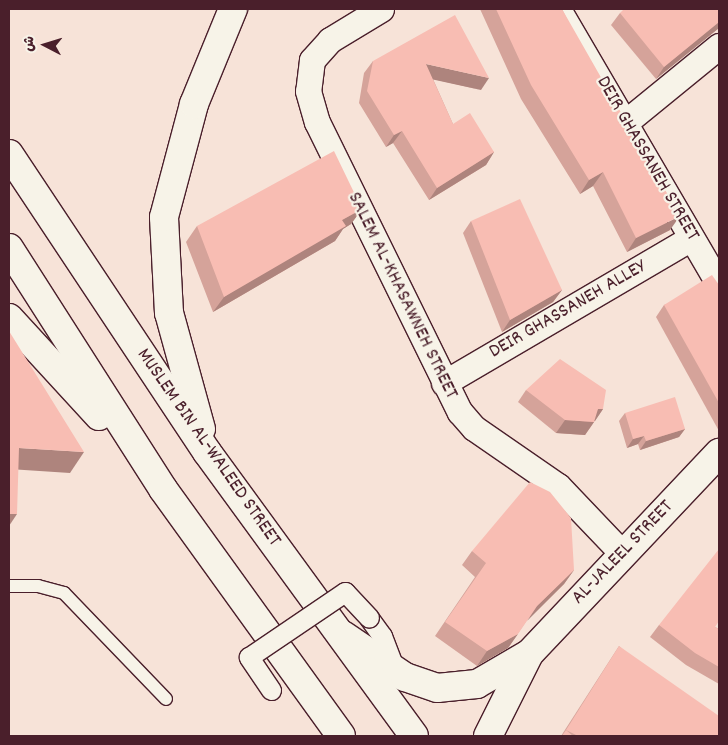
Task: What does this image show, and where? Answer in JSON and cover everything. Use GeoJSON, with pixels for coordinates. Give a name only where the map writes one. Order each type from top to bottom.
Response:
{"type":"FeatureCollection","features":[{"type":"Feature","properties":{"kind":"main road"},"geometry":{"type":"LineString","coordinates":[[207,452],[169,313],[164,217],[194,104],[233,9]]}},
{"type":"Feature","properties":{"kind":"main road","name":"MUSLEM BIN AL-WALEED STREET"},"geometry":{"type":"LineString","coordinates":[[9,154],[207,452],[343,635],[414,736]]}},
{"type":"Feature","properties":{"kind":"main road"},"geometry":{"type":"LineString","coordinates":[[9,248],[163,490],[341,736]]}},
{"type":"Feature","properties":{"kind":"main road"},"geometry":{"type":"LineString","coordinates":[[9,318],[38,344],[163,490]]}},
{"type":"Feature","properties":{"kind":"main road","name":"AL-JALEEL STREET"},"geometry":{"type":"LineString","coordinates":[[488,736],[529,654],[621,552],[719,453]]}},
{"type":"Feature","properties":{"kind":"main road","name":"AL-JALEEL STREET"},"geometry":{"type":"LineString","coordinates":[[343,635],[421,685],[451,690],[476,684],[529,654]]}},
{"type":"Feature","properties":{"kind":"street","name":"SALEM AL-KHASAWNEH STREET"},"geometry":{"type":"LineString","coordinates":[[382,9],[321,47],[312,60],[308,91],[317,122],[444,383],[474,428],[558,486],[621,552]]}},
{"type":"Feature","properties":{"kind":"street","name":"DEIR GHASSANEH STREET"},"geometry":{"type":"LineString","coordinates":[[558,9],[628,121],[719,285]]}},
{"type":"Feature","properties":{"kind":"street"},"geometry":{"type":"LineString","coordinates":[[628,121],[719,46]]}},
{"type":"Feature","properties":{"kind":"street","name":"DEIR GHASSANEH ALLEY"},"geometry":{"type":"LineString","coordinates":[[444,383],[692,238]]}},
{"type":"Feature","properties":{"kind":"street"},"geometry":{"type":"LineString","coordinates":[[271,690],[249,657],[345,592],[369,618],[382,636],[395,670]]}},
{"type":"Feature","properties":{"kind":"lane"},"geometry":{"type":"LineString","coordinates":[[9,586],[38,586],[64,593],[166,699]]}},
{"type":"Feature","properties":{"kind":"building"},"geometry":{"type":"Polygon","coordinates":[[[496,9],[562,9],[680,216],[636,238],[603,172],[589,180],[531,85],[496,9]]]}},
{"type":"Feature","properties":{"kind":"building"},"geometry":{"type":"Polygon","coordinates":[[[624,9],[719,9],[719,22],[664,67],[620,13],[624,9]]]}},
{"type":"Feature","properties":{"kind":"building"},"geometry":{"type":"Polygon","coordinates":[[[455,15],[489,78],[426,64],[453,124],[470,113],[494,152],[437,188],[402,131],[394,135],[367,91],[373,61],[455,15]]]}},
{"type":"Feature","properties":{"kind":"building"},"geometry":{"type":"Polygon","coordinates":[[[334,151],[362,209],[342,220],[346,226],[224,297],[197,226],[334,151]]]}},
{"type":"Feature","properties":{"kind":"building"},"geometry":{"type":"Polygon","coordinates":[[[520,199],[562,290],[510,320],[471,221],[520,199]]]}},
{"type":"Feature","properties":{"kind":"building"},"geometry":{"type":"Polygon","coordinates":[[[712,275],[719,285],[719,403],[664,305],[712,275]]]}},
{"type":"Feature","properties":{"kind":"building"},"geometry":{"type":"Polygon","coordinates":[[[9,331],[84,452],[19,448],[17,514],[9,514],[9,331]]]}},
{"type":"Feature","properties":{"kind":"building"},"geometry":{"type":"Polygon","coordinates":[[[560,359],[606,390],[603,409],[598,409],[594,422],[565,420],[526,390],[560,359]]]}},
{"type":"Feature","properties":{"kind":"building"},"geometry":{"type":"Polygon","coordinates":[[[675,397],[685,429],[646,441],[644,436],[633,439],[625,413],[675,397]]]}},
{"type":"Feature","properties":{"kind":"building"},"geometry":{"type":"Polygon","coordinates":[[[530,482],[550,492],[571,518],[574,570],[537,606],[518,634],[487,651],[445,622],[486,563],[472,551],[530,482]]]}},
{"type":"Feature","properties":{"kind":"building"},"geometry":{"type":"Polygon","coordinates":[[[719,549],[719,621],[715,627],[719,629],[719,667],[695,653],[659,625],[719,549]]]}},
{"type":"Feature","properties":{"kind":"building"},"geometry":{"type":"Polygon","coordinates":[[[619,646],[719,716],[719,736],[578,736],[566,730],[619,646]]]}},
{"type":"Feature","properties":{"kind":"building"},"geometry":{"type":"Polygon","coordinates":[[[566,730],[573,736],[562,736],[566,730]]]}}]}
